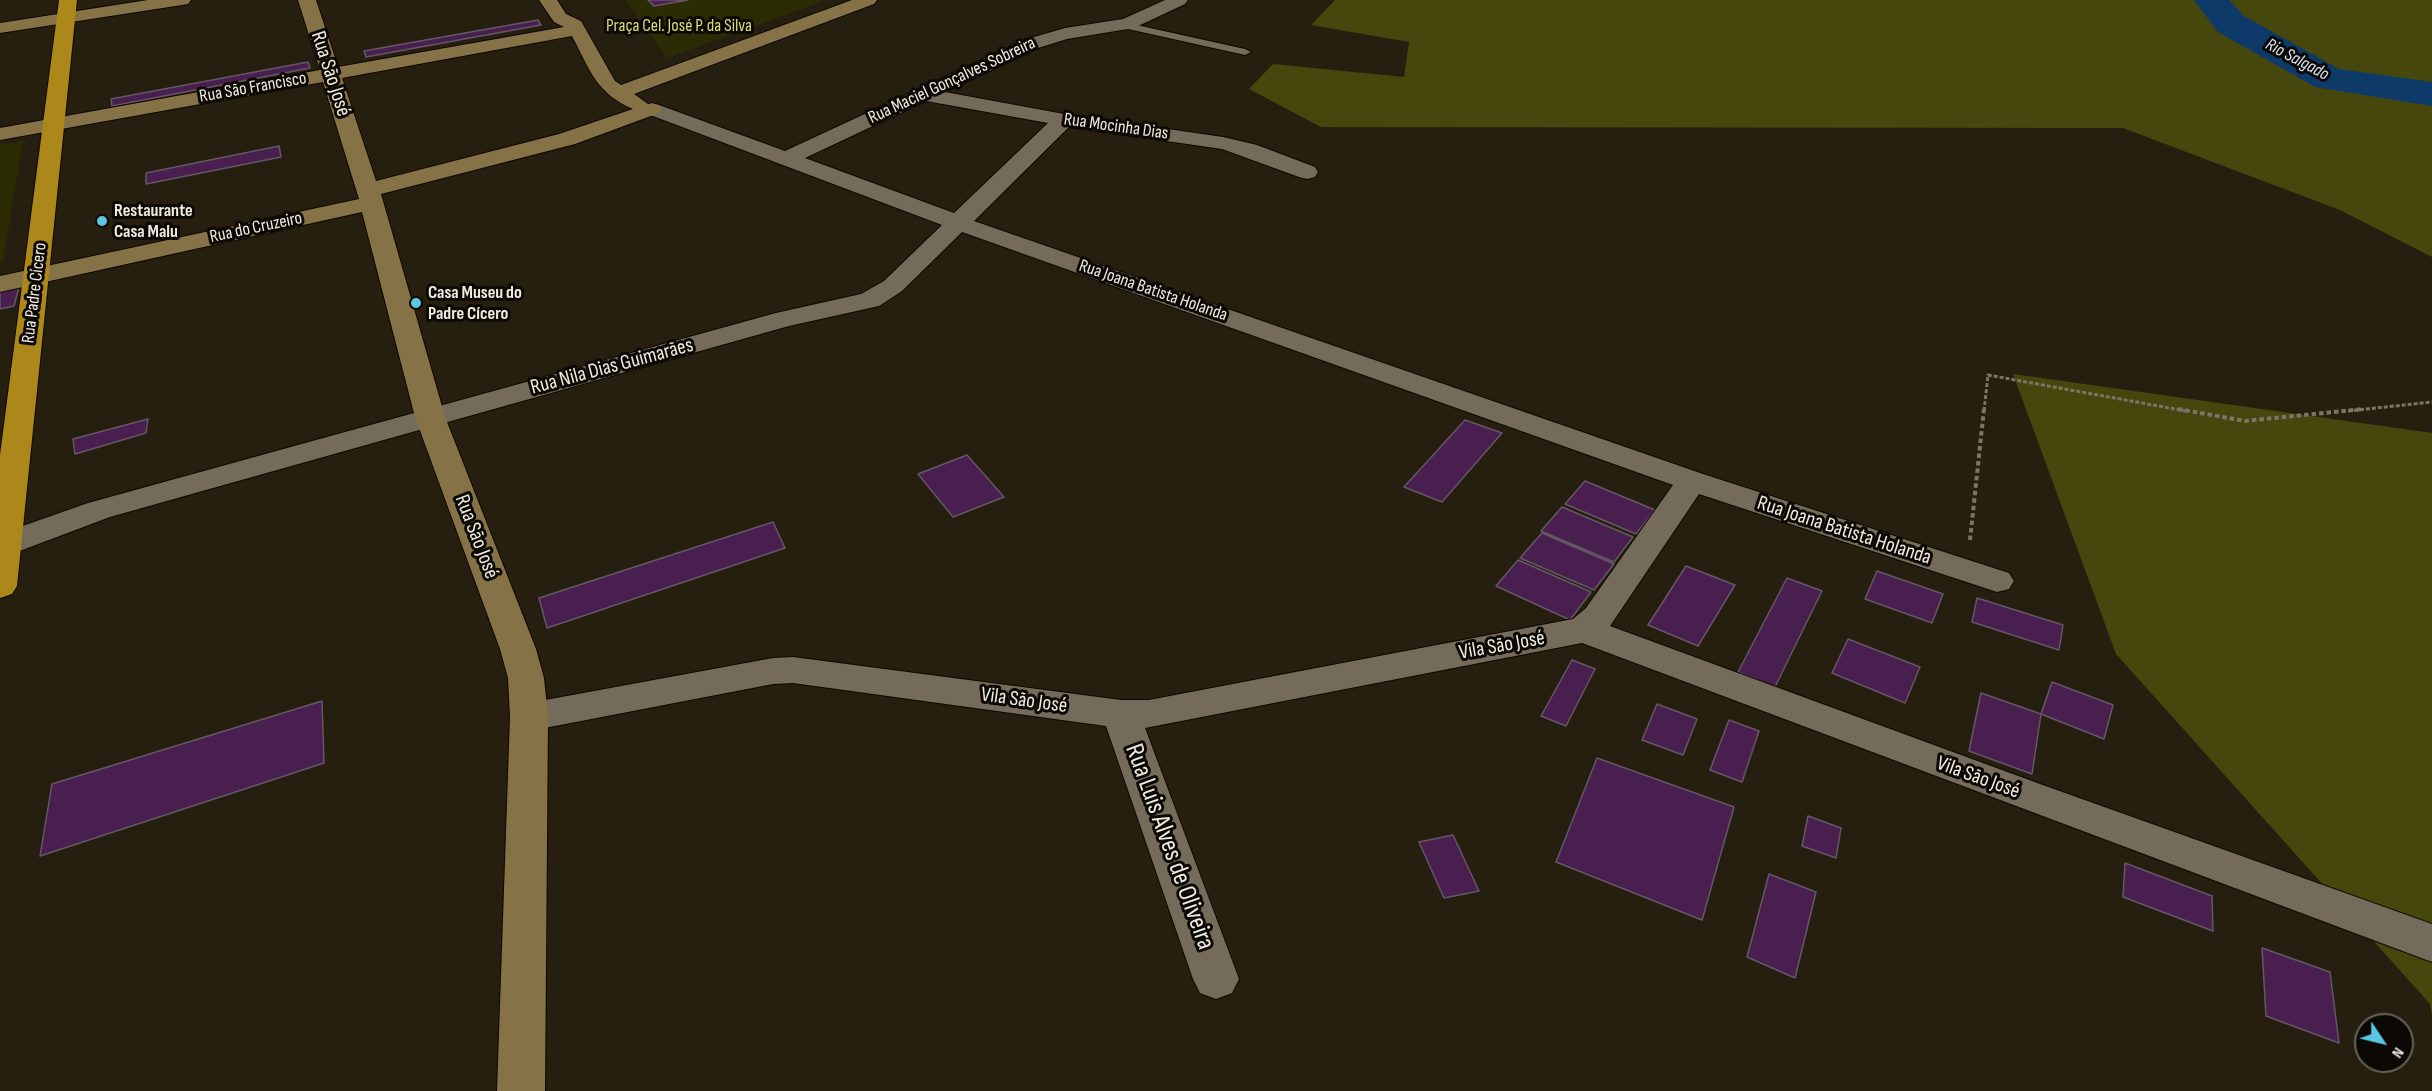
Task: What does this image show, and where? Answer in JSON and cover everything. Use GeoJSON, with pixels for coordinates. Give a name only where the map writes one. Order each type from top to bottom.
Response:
{"type":"FeatureCollection","features":[{"type":"Feature","properties":{"kind":"highway","name":"Rua Padre Cícero"},"geometry":{"type":"LineString","coordinates":[[0,585],[3,537],[37,276],[66,9]]}},
{"type":"Feature","properties":{"kind":"street"},"geometry":{"type":"LineString","coordinates":[[0,28],[66,9],[182,0]]}},
{"type":"Feature","properties":{"kind":"street","name":"Rua São José"},"geometry":{"type":"LineString","coordinates":[[307,0],[370,196],[430,417],[510,624],[526,678],[529,717],[521,1091]]}},
{"type":"Feature","properties":{"kind":"street"},"geometry":{"type":"LineString","coordinates":[[548,0],[560,18],[578,22],[612,89]]}},
{"type":"Feature","properties":{"kind":"street"},"geometry":{"type":"LineString","coordinates":[[612,89],[835,0]]}},
{"type":"Feature","properties":{"kind":"street"},"geometry":{"type":"LineString","coordinates":[[612,89],[867,0]]}},
{"type":"Feature","properties":{"kind":"street","name":"Rua Maciel Gonçalves Sobreira"},"geometry":{"type":"LineString","coordinates":[[788,158],[1042,40],[1123,25],[1179,0]]}},
{"type":"Feature","properties":{"kind":"street","name":"Rua São Francisco"},"geometry":{"type":"LineString","coordinates":[[0,135],[330,74],[578,22]]}},
{"type":"Feature","properties":{"kind":"street","name":"Rua Joana Batista Holanda"},"geometry":{"type":"LineString","coordinates":[[612,89],[652,109],[958,223],[1692,481],[1997,581]]}},
{"type":"Feature","properties":{"kind":"street","name":"Rua Mocinha Dias"},"geometry":{"type":"LineString","coordinates":[[923,94],[1064,120],[1223,143],[1249,150],[1307,172]]}},
{"type":"Feature","properties":{"kind":"street","name":"Rua do Cruzeiro"},"geometry":{"type":"LineString","coordinates":[[0,284],[370,196],[567,139],[652,109]]}},
{"type":"Feature","properties":{"kind":"street","name":"Rua Nila Dias Guimarães"},"geometry":{"type":"LineString","coordinates":[[3,537],[785,319],[870,300],[893,286],[1064,120]]}},
{"type":"Feature","properties":{"kind":"street"},"geometry":{"type":"LineString","coordinates":[[1584,630],[1598,617],[1692,481]]}},
{"type":"Feature","properties":{"kind":"street","name":"Vila São José"},"geometry":{"type":"LineString","coordinates":[[529,717],[773,671],[793,670],[1121,714],[1165,712],[1393,665],[1584,630],[2432,943]]}},
{"type":"Feature","properties":{"kind":"street","name":"Rua Luis Alves de Oliveira"},"geometry":{"type":"LineString","coordinates":[[1121,714],[1216,979]]}},
{"type":"Feature","properties":{"kind":"lane"},"geometry":{"type":"LineString","coordinates":[[1123,25],[1245,52]]}},
{"type":"Feature","properties":{"kind":"path"},"geometry":{"type":"LineString","coordinates":[[1966,571],[1988,375],[2245,421],[2432,402]]}},
{"type":"Feature","properties":{"kind":"green space","name":"Praça Cel. José P. da Silva"},"geometry":{"type":"Polygon","coordinates":[[[626,0],[826,0],[667,58],[626,0]]]}},
{"type":"Feature","properties":{"kind":"green space"},"geometry":{"type":"Polygon","coordinates":[[[23,141],[3,262],[0,263],[0,145],[23,141]]]}},
{"type":"Feature","properties":{"kind":"shaded area"},"geometry":{"type":"Polygon","coordinates":[[[1335,0],[2432,0],[2432,257],[2340,210],[2123,128],[1321,127],[1249,89],[1273,64],[1404,77],[1409,42],[1311,25],[1335,0]]]}},
{"type":"Feature","properties":{"kind":"shaded area"},"geometry":{"type":"Polygon","coordinates":[[[2013,374],[2432,433],[2432,1016],[2430,1004],[2116,654],[2013,374]]]}},
{"type":"Feature","properties":{"kind":"building"},"geometry":{"type":"Polygon","coordinates":[[[648,0],[688,0],[654,6],[648,0]]]}},
{"type":"Feature","properties":{"kind":"building"},"geometry":{"type":"Polygon","coordinates":[[[538,20],[541,25],[366,57],[364,51],[538,20]]]}},
{"type":"Feature","properties":{"kind":"building"},"geometry":{"type":"Polygon","coordinates":[[[308,62],[310,68],[112,106],[111,99],[308,62]]]}},
{"type":"Feature","properties":{"kind":"building"},"geometry":{"type":"Polygon","coordinates":[[[279,146],[281,157],[146,184],[146,173],[279,146]]]}},
{"type":"Feature","properties":{"kind":"building"},"geometry":{"type":"Polygon","coordinates":[[[19,287],[14,306],[0,309],[0,291],[19,287]]]}},
{"type":"Feature","properties":{"kind":"building"},"geometry":{"type":"Polygon","coordinates":[[[148,419],[146,433],[75,454],[73,439],[148,419]]]}},
{"type":"Feature","properties":{"kind":"building"},"geometry":{"type":"Polygon","coordinates":[[[1465,420],[1502,433],[1442,502],[1404,487],[1465,420]]]}},
{"type":"Feature","properties":{"kind":"building"},"geometry":{"type":"Polygon","coordinates":[[[967,455],[1004,497],[953,517],[918,474],[967,455]]]}},
{"type":"Feature","properties":{"kind":"building"},"geometry":{"type":"Polygon","coordinates":[[[1585,481],[1655,510],[1636,534],[1565,504],[1585,481]]]}},
{"type":"Feature","properties":{"kind":"building"},"geometry":{"type":"Polygon","coordinates":[[[1562,507],[1633,537],[1614,562],[1541,531],[1562,507]]]}},
{"type":"Feature","properties":{"kind":"building"},"geometry":{"type":"Polygon","coordinates":[[[773,522],[785,548],[547,628],[539,598],[773,522]]]}},
{"type":"Feature","properties":{"kind":"building"},"geometry":{"type":"Polygon","coordinates":[[[1542,533],[1614,564],[1594,590],[1520,558],[1542,533]]]}},
{"type":"Feature","properties":{"kind":"building"},"geometry":{"type":"Polygon","coordinates":[[[1518,560],[1591,592],[1570,620],[1496,586],[1518,560]]]}},
{"type":"Feature","properties":{"kind":"building"},"geometry":{"type":"Polygon","coordinates":[[[1686,566],[1735,585],[1698,646],[1648,625],[1686,566]]]}},
{"type":"Feature","properties":{"kind":"building"},"geometry":{"type":"Polygon","coordinates":[[[1877,571],[1943,594],[1932,623],[1865,599],[1877,571]]]}},
{"type":"Feature","properties":{"kind":"building"},"geometry":{"type":"Polygon","coordinates":[[[1787,578],[1822,591],[1775,687],[1738,672],[1787,578]]]}},
{"type":"Feature","properties":{"kind":"building"},"geometry":{"type":"Polygon","coordinates":[[[1977,598],[2063,625],[2059,650],[1972,622],[1977,598]]]}},
{"type":"Feature","properties":{"kind":"building"},"geometry":{"type":"Polygon","coordinates":[[[1848,639],[1920,667],[1905,703],[1832,673],[1848,639]]]}},
{"type":"Feature","properties":{"kind":"building"},"geometry":{"type":"Polygon","coordinates":[[[1572,660],[1595,669],[1566,726],[1541,716],[1572,660]]]}},
{"type":"Feature","properties":{"kind":"building"},"geometry":{"type":"Polygon","coordinates":[[[2052,682],[2113,705],[2104,739],[2041,714],[2052,682]]]}},
{"type":"Feature","properties":{"kind":"building"},"geometry":{"type":"Polygon","coordinates":[[[1981,693],[2041,714],[2032,774],[1969,751],[1981,693]]]}},
{"type":"Feature","properties":{"kind":"building"},"geometry":{"type":"Polygon","coordinates":[[[322,701],[324,763],[40,856],[52,784],[322,701]]]}},
{"type":"Feature","properties":{"kind":"building"},"geometry":{"type":"Polygon","coordinates":[[[1657,704],[1697,719],[1683,755],[1642,740],[1657,704]]]}},
{"type":"Feature","properties":{"kind":"building"},"geometry":{"type":"Polygon","coordinates":[[[1729,720],[1759,731],[1742,782],[1710,770],[1729,720]]]}},
{"type":"Feature","properties":{"kind":"building"},"geometry":{"type":"Polygon","coordinates":[[[1597,758],[1734,807],[1702,920],[1556,862],[1597,758]]]}},
{"type":"Feature","properties":{"kind":"building"},"geometry":{"type":"Polygon","coordinates":[[[1808,816],[1841,828],[1836,858],[1802,846],[1808,816]]]}},
{"type":"Feature","properties":{"kind":"building"},"geometry":{"type":"Polygon","coordinates":[[[1453,835],[1479,891],[1444,898],[1419,842],[1453,835]]]}},
{"type":"Feature","properties":{"kind":"building"},"geometry":{"type":"Polygon","coordinates":[[[2125,863],[2212,896],[2213,931],[2123,897],[2125,863]]]}},
{"type":"Feature","properties":{"kind":"building"},"geometry":{"type":"Polygon","coordinates":[[[1769,874],[1816,892],[1795,978],[1747,957],[1769,874]]]}},
{"type":"Feature","properties":{"kind":"building"},"geometry":{"type":"Polygon","coordinates":[[[2262,948],[2330,972],[2339,1043],[2266,1016],[2262,948]]]}},
{"type":"Feature","properties":{"kind":"waterway","name":"Rio Salgado"},"geometry":{"type":"LineString","coordinates":[[2211,0],[2231,24],[2329,79],[2432,94]]}},
{"type":"Feature","properties":{"kind":"place","name":"Restaurante Casa Malu"},"geometry":{"type":"Point","coordinates":[102,221]}},
{"type":"Feature","properties":{"kind":"place","name":"Casa Museu do Padre Cícero"},"geometry":{"type":"Point","coordinates":[416,303]}}]}
